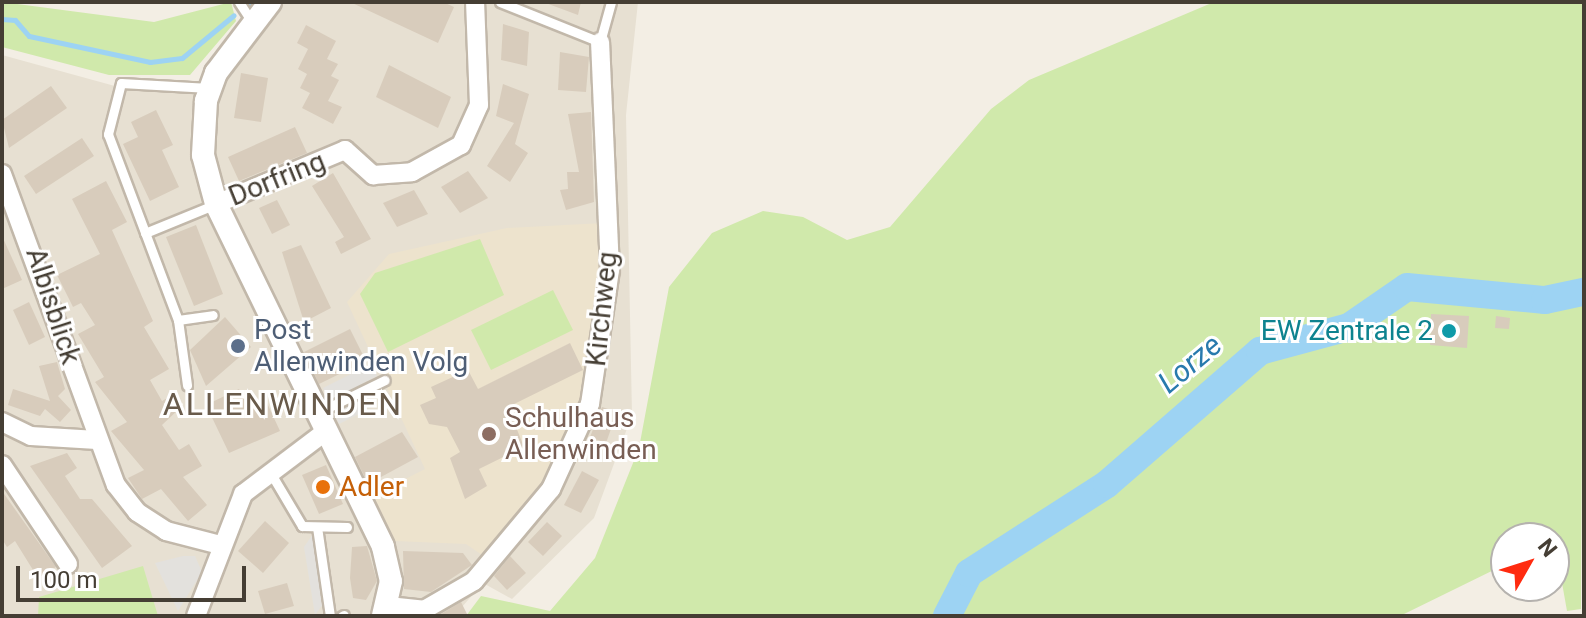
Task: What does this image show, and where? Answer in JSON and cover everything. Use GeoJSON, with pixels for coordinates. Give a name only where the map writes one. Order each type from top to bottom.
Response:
{"type":"FeatureCollection","features":[{"type":"Feature","properties":{"kind":"street"},"geometry":{"type":"LineString","coordinates":[[270,2],[252,22],[210,89],[203,155],[216,204],[383,547],[385,611]]}},
{"type":"Feature","properties":{"kind":"street","name":"Dorfring"},"geometry":{"type":"LineString","coordinates":[[216,204],[263,190],[345,150],[373,175],[412,172],[461,145],[479,105],[475,2]]}},
{"type":"Feature","properties":{"kind":"street","name":"Kirchweg"},"geometry":{"type":"LineString","coordinates":[[385,611],[424,610],[474,581],[551,489],[590,404],[610,270],[600,42]]}},
{"type":"Feature","properties":{"kind":"street","name":"Albisblick"},"geometry":{"type":"LineString","coordinates":[[2,174],[19,205],[97,440],[137,512],[166,531],[220,545]]}},
{"type":"Feature","properties":{"kind":"street"},"geometry":{"type":"LineString","coordinates":[[196,616],[216,579],[220,545],[243,494],[321,423]]}},
{"type":"Feature","properties":{"kind":"street"},"geometry":{"type":"LineString","coordinates":[[4,428],[31,436],[97,440]]}},
{"type":"Feature","properties":{"kind":"street"},"geometry":{"type":"LineString","coordinates":[[2,465],[68,564]]}},
{"type":"Feature","properties":{"kind":"lane"},"geometry":{"type":"LineString","coordinates":[[239,2],[252,22]]}},
{"type":"Feature","properties":{"kind":"lane"},"geometry":{"type":"LineString","coordinates":[[500,2],[600,42]]}},
{"type":"Feature","properties":{"kind":"lane","name":"Kirchweg"},"geometry":{"type":"LineString","coordinates":[[600,42],[611,2]]}},
{"type":"Feature","properties":{"kind":"lane"},"geometry":{"type":"LineString","coordinates":[[187,385],[178,320],[108,134],[112,98],[128,82],[210,89]]}},
{"type":"Feature","properties":{"kind":"lane"},"geometry":{"type":"LineString","coordinates":[[145,233],[216,204]]}},
{"type":"Feature","properties":{"kind":"lane"},"geometry":{"type":"LineString","coordinates":[[178,320],[213,315]]}},
{"type":"Feature","properties":{"kind":"lane"},"geometry":{"type":"LineString","coordinates":[[321,423],[385,380]]}},
{"type":"Feature","properties":{"kind":"lane"},"geometry":{"type":"LineString","coordinates":[[270,472],[302,526],[347,527]]}},
{"type":"Feature","properties":{"kind":"lane"},"geometry":{"type":"LineString","coordinates":[[317,527],[330,616]]}},
{"type":"Feature","properties":{"kind":"shaded area"},"geometry":{"type":"Polygon","coordinates":[[[270,2],[638,2],[626,115],[632,415],[594,518],[512,599],[483,583],[454,616],[2,616],[2,55],[133,91],[210,89],[270,2]]]}},
{"type":"Feature","properties":{"kind":"shaded area"},"geometry":{"type":"Polygon","coordinates":[[[604,223],[587,399],[546,487],[485,557],[466,544],[395,541],[372,496],[425,469],[347,302],[389,254],[507,228],[604,223]]]}},
{"type":"Feature","properties":{"kind":"shaded area"},"geometry":{"type":"Polygon","coordinates":[[[371,364],[377,376],[352,389],[363,412],[339,424],[323,388],[371,364]]]}},
{"type":"Feature","properties":{"kind":"shaded area"},"geometry":{"type":"Polygon","coordinates":[[[313,534],[324,603],[315,615],[304,547],[313,534]]]}},
{"type":"Feature","properties":{"kind":"shaded area"},"geometry":{"type":"Polygon","coordinates":[[[195,556],[202,572],[178,611],[155,563],[195,556]]]}},
{"type":"Feature","properties":{"kind":"green space"},"geometry":{"type":"Polygon","coordinates":[[[2,2],[154,22],[231,2],[236,21],[190,75],[109,75],[2,47],[2,2]]]}},
{"type":"Feature","properties":{"kind":"green space"},"geometry":{"type":"Polygon","coordinates":[[[1214,2],[1584,2],[1581,609],[1567,611],[1565,602],[1570,602],[1570,522],[1490,522],[1490,572],[1400,616],[466,616],[481,596],[550,611],[595,558],[639,448],[669,287],[712,233],[763,211],[803,217],[847,240],[890,227],[991,109],[1029,80],[1214,2]]]}},
{"type":"Feature","properties":{"kind":"green space"},"geometry":{"type":"Polygon","coordinates":[[[480,239],[504,295],[388,352],[360,294],[375,273],[480,239]]]}},
{"type":"Feature","properties":{"kind":"green space"},"geometry":{"type":"Polygon","coordinates":[[[553,290],[573,330],[491,370],[471,330],[553,290]]]}},
{"type":"Feature","properties":{"kind":"green space"},"geometry":{"type":"Polygon","coordinates":[[[143,566],[158,616],[38,616],[39,597],[143,566]]]}},
{"type":"Feature","properties":{"kind":"building"},"geometry":{"type":"Polygon","coordinates":[[[350,2],[443,2],[454,7],[438,43],[350,2]]]}},
{"type":"Feature","properties":{"kind":"building"},"geometry":{"type":"Polygon","coordinates":[[[543,2],[581,2],[578,15],[543,2]]]}},
{"type":"Feature","properties":{"kind":"building"},"geometry":{"type":"Polygon","coordinates":[[[503,24],[529,32],[527,66],[501,60],[503,24]]]}},
{"type":"Feature","properties":{"kind":"building"},"geometry":{"type":"Polygon","coordinates":[[[306,25],[336,41],[327,59],[338,64],[331,76],[339,80],[328,101],[342,107],[333,124],[302,108],[310,93],[300,88],[307,74],[298,69],[308,49],[297,43],[306,25]]]}},
{"type":"Feature","properties":{"kind":"building"},"geometry":{"type":"Polygon","coordinates":[[[560,52],[589,57],[586,92],[558,90],[560,52]]]}},
{"type":"Feature","properties":{"kind":"building"},"geometry":{"type":"Polygon","coordinates":[[[389,65],[451,97],[438,128],[376,97],[389,65]]]}},
{"type":"Feature","properties":{"kind":"building"},"geometry":{"type":"Polygon","coordinates":[[[241,73],[268,78],[261,122],[234,118],[241,73]]]}},
{"type":"Feature","properties":{"kind":"building"},"geometry":{"type":"Polygon","coordinates":[[[503,84],[529,94],[515,144],[528,153],[510,182],[487,166],[514,123],[496,116],[503,84]]]}},
{"type":"Feature","properties":{"kind":"building"},"geometry":{"type":"Polygon","coordinates":[[[51,86],[67,108],[9,148],[2,120],[51,86]]]}},
{"type":"Feature","properties":{"kind":"building"},"geometry":{"type":"Polygon","coordinates":[[[156,110],[173,145],[162,150],[179,187],[150,201],[123,144],[138,137],[131,122],[156,110]]]}},
{"type":"Feature","properties":{"kind":"building"},"geometry":{"type":"Polygon","coordinates":[[[591,112],[594,202],[566,210],[560,190],[568,189],[567,172],[579,172],[568,114],[591,112]]]}},
{"type":"Feature","properties":{"kind":"building"},"geometry":{"type":"Polygon","coordinates":[[[295,127],[307,153],[239,181],[228,157],[295,127]]]}},
{"type":"Feature","properties":{"kind":"building"},"geometry":{"type":"Polygon","coordinates":[[[82,138],[94,156],[36,194],[24,176],[82,138]]]}},
{"type":"Feature","properties":{"kind":"building"},"geometry":{"type":"Polygon","coordinates":[[[468,171],[488,198],[460,213],[441,187],[468,171]]]}},
{"type":"Feature","properties":{"kind":"building"},"geometry":{"type":"Polygon","coordinates":[[[333,173],[371,239],[341,254],[335,242],[344,237],[312,186],[333,173]]]}},
{"type":"Feature","properties":{"kind":"building"},"geometry":{"type":"Polygon","coordinates":[[[106,181],[127,222],[112,230],[153,321],[144,327],[169,369],[150,380],[162,401],[171,396],[179,409],[162,425],[179,450],[189,444],[202,466],[183,477],[207,505],[188,521],[161,489],[142,499],[128,478],[144,470],[111,431],[127,422],[95,382],[104,377],[78,334],[95,325],[81,303],[73,307],[57,275],[100,254],[72,199],[106,181]]]}},
{"type":"Feature","properties":{"kind":"building"},"geometry":{"type":"Polygon","coordinates":[[[414,190],[428,214],[397,227],[383,203],[414,190]]]}},
{"type":"Feature","properties":{"kind":"building"},"geometry":{"type":"Polygon","coordinates":[[[277,200],[290,225],[272,234],[259,208],[277,200]]]}},
{"type":"Feature","properties":{"kind":"building"},"geometry":{"type":"Polygon","coordinates":[[[196,225],[223,294],[194,306],[166,237],[196,225]]]}},
{"type":"Feature","properties":{"kind":"building"},"geometry":{"type":"Polygon","coordinates":[[[2,236],[22,280],[2,289],[2,236]]]}},
{"type":"Feature","properties":{"kind":"building"},"geometry":{"type":"Polygon","coordinates":[[[301,245],[331,308],[304,322],[282,252],[301,245]]]}},
{"type":"Feature","properties":{"kind":"building"},"geometry":{"type":"Polygon","coordinates":[[[29,302],[45,337],[29,345],[13,310],[29,302]]]}},
{"type":"Feature","properties":{"kind":"building","name":"EW Zentrale 2"},"geometry":{"type":"Polygon","coordinates":[[[1431,314],[1469,316],[1467,348],[1430,345],[1431,314]]]}},
{"type":"Feature","properties":{"kind":"building"},"geometry":{"type":"Polygon","coordinates":[[[1496,316],[1510,318],[1509,329],[1495,328],[1496,316]]]}},
{"type":"Feature","properties":{"kind":"building"},"geometry":{"type":"Polygon","coordinates":[[[225,317],[251,347],[206,386],[190,350],[225,317]]]}},
{"type":"Feature","properties":{"kind":"building"},"geometry":{"type":"Polygon","coordinates":[[[1403,327],[1405,338],[1369,342],[1367,331],[1403,327]]]}},
{"type":"Feature","properties":{"kind":"building"},"geometry":{"type":"Polygon","coordinates":[[[350,329],[366,361],[319,384],[304,352],[350,329]]]}},
{"type":"Feature","properties":{"kind":"building","name":"Schulhaus Allenwinden"},"geometry":{"type":"Polygon","coordinates":[[[570,343],[583,370],[508,407],[524,447],[479,469],[487,486],[465,499],[450,458],[460,452],[447,427],[429,424],[420,405],[436,398],[431,387],[468,370],[478,389],[570,343]]]}},
{"type":"Feature","properties":{"kind":"building"},"geometry":{"type":"Polygon","coordinates":[[[57,362],[65,389],[58,396],[71,410],[60,422],[45,409],[40,416],[8,405],[13,389],[50,401],[39,366],[57,362]]]}},
{"type":"Feature","properties":{"kind":"building"},"geometry":{"type":"Polygon","coordinates":[[[239,389],[250,411],[267,403],[280,431],[229,453],[206,405],[239,389]]]}},
{"type":"Feature","properties":{"kind":"building"},"geometry":{"type":"Polygon","coordinates":[[[602,407],[617,412],[606,443],[590,437],[602,407]]]}},
{"type":"Feature","properties":{"kind":"building"},"geometry":{"type":"Polygon","coordinates":[[[402,432],[418,457],[368,484],[355,457],[402,432]]]}},
{"type":"Feature","properties":{"kind":"building"},"geometry":{"type":"Polygon","coordinates":[[[67,453],[77,468],[65,476],[80,499],[92,499],[132,546],[102,568],[30,466],[67,453]]]}},
{"type":"Feature","properties":{"kind":"building"},"geometry":{"type":"Polygon","coordinates":[[[326,465],[343,504],[319,514],[302,475],[326,465]]]}},
{"type":"Feature","properties":{"kind":"building"},"geometry":{"type":"Polygon","coordinates":[[[582,471],[599,480],[581,513],[564,505],[582,471]]]}},
{"type":"Feature","properties":{"kind":"building"},"geometry":{"type":"Polygon","coordinates":[[[2,491],[56,567],[38,578],[15,541],[7,547],[2,539],[2,491]]]}},
{"type":"Feature","properties":{"kind":"building"},"geometry":{"type":"Polygon","coordinates":[[[265,521],[289,543],[263,573],[238,551],[265,521]]]}},
{"type":"Feature","properties":{"kind":"building"},"geometry":{"type":"Polygon","coordinates":[[[547,522],[562,536],[543,556],[528,542],[547,522]]]}},
{"type":"Feature","properties":{"kind":"building"},"geometry":{"type":"Polygon","coordinates":[[[367,546],[377,581],[366,600],[353,598],[350,578],[352,547],[367,546]]]}},
{"type":"Feature","properties":{"kind":"building"},"geometry":{"type":"Polygon","coordinates":[[[403,551],[463,553],[472,565],[431,592],[404,589],[403,551]]]}},
{"type":"Feature","properties":{"kind":"building"},"geometry":{"type":"Polygon","coordinates":[[[510,556],[526,573],[507,590],[494,576],[510,556]]]}},
{"type":"Feature","properties":{"kind":"building"},"geometry":{"type":"Polygon","coordinates":[[[287,583],[294,606],[265,614],[258,591],[287,583]]]}},
{"type":"Feature","properties":{"kind":"building"},"geometry":{"type":"Polygon","coordinates":[[[461,602],[468,616],[438,616],[461,602]]]}},
{"type":"Feature","properties":{"kind":"waterway"},"geometry":{"type":"LineString","coordinates":[[2,19],[15,20],[29,36],[150,62],[182,58],[234,15]]}},
{"type":"Feature","properties":{"kind":"waterway","name":"Lorze"},"geometry":{"type":"LineString","coordinates":[[947,616],[969,573],[1107,484],[1260,351],[1349,327],[1407,287],[1545,300],[1584,292]]}},
{"type":"Feature","properties":{"kind":"place","name":"EW Zentrale 2"},"geometry":{"type":"Point","coordinates":[1449,331]}},
{"type":"Feature","properties":{"kind":"place","name":"Post Allenwinden Volg"},"geometry":{"type":"Point","coordinates":[238,346]}},
{"type":"Feature","properties":{"kind":"place","name":"Schulhaus Allenwinden"},"geometry":{"type":"Point","coordinates":[489,434]}},
{"type":"Feature","properties":{"kind":"place","name":"Adler"},"geometry":{"type":"Point","coordinates":[323,487]}},
{"type":"Feature","properties":{"kind":"district","name":"ALLENWINDEN"},"geometry":{"type":"Point","coordinates":[283,404]}}]}
